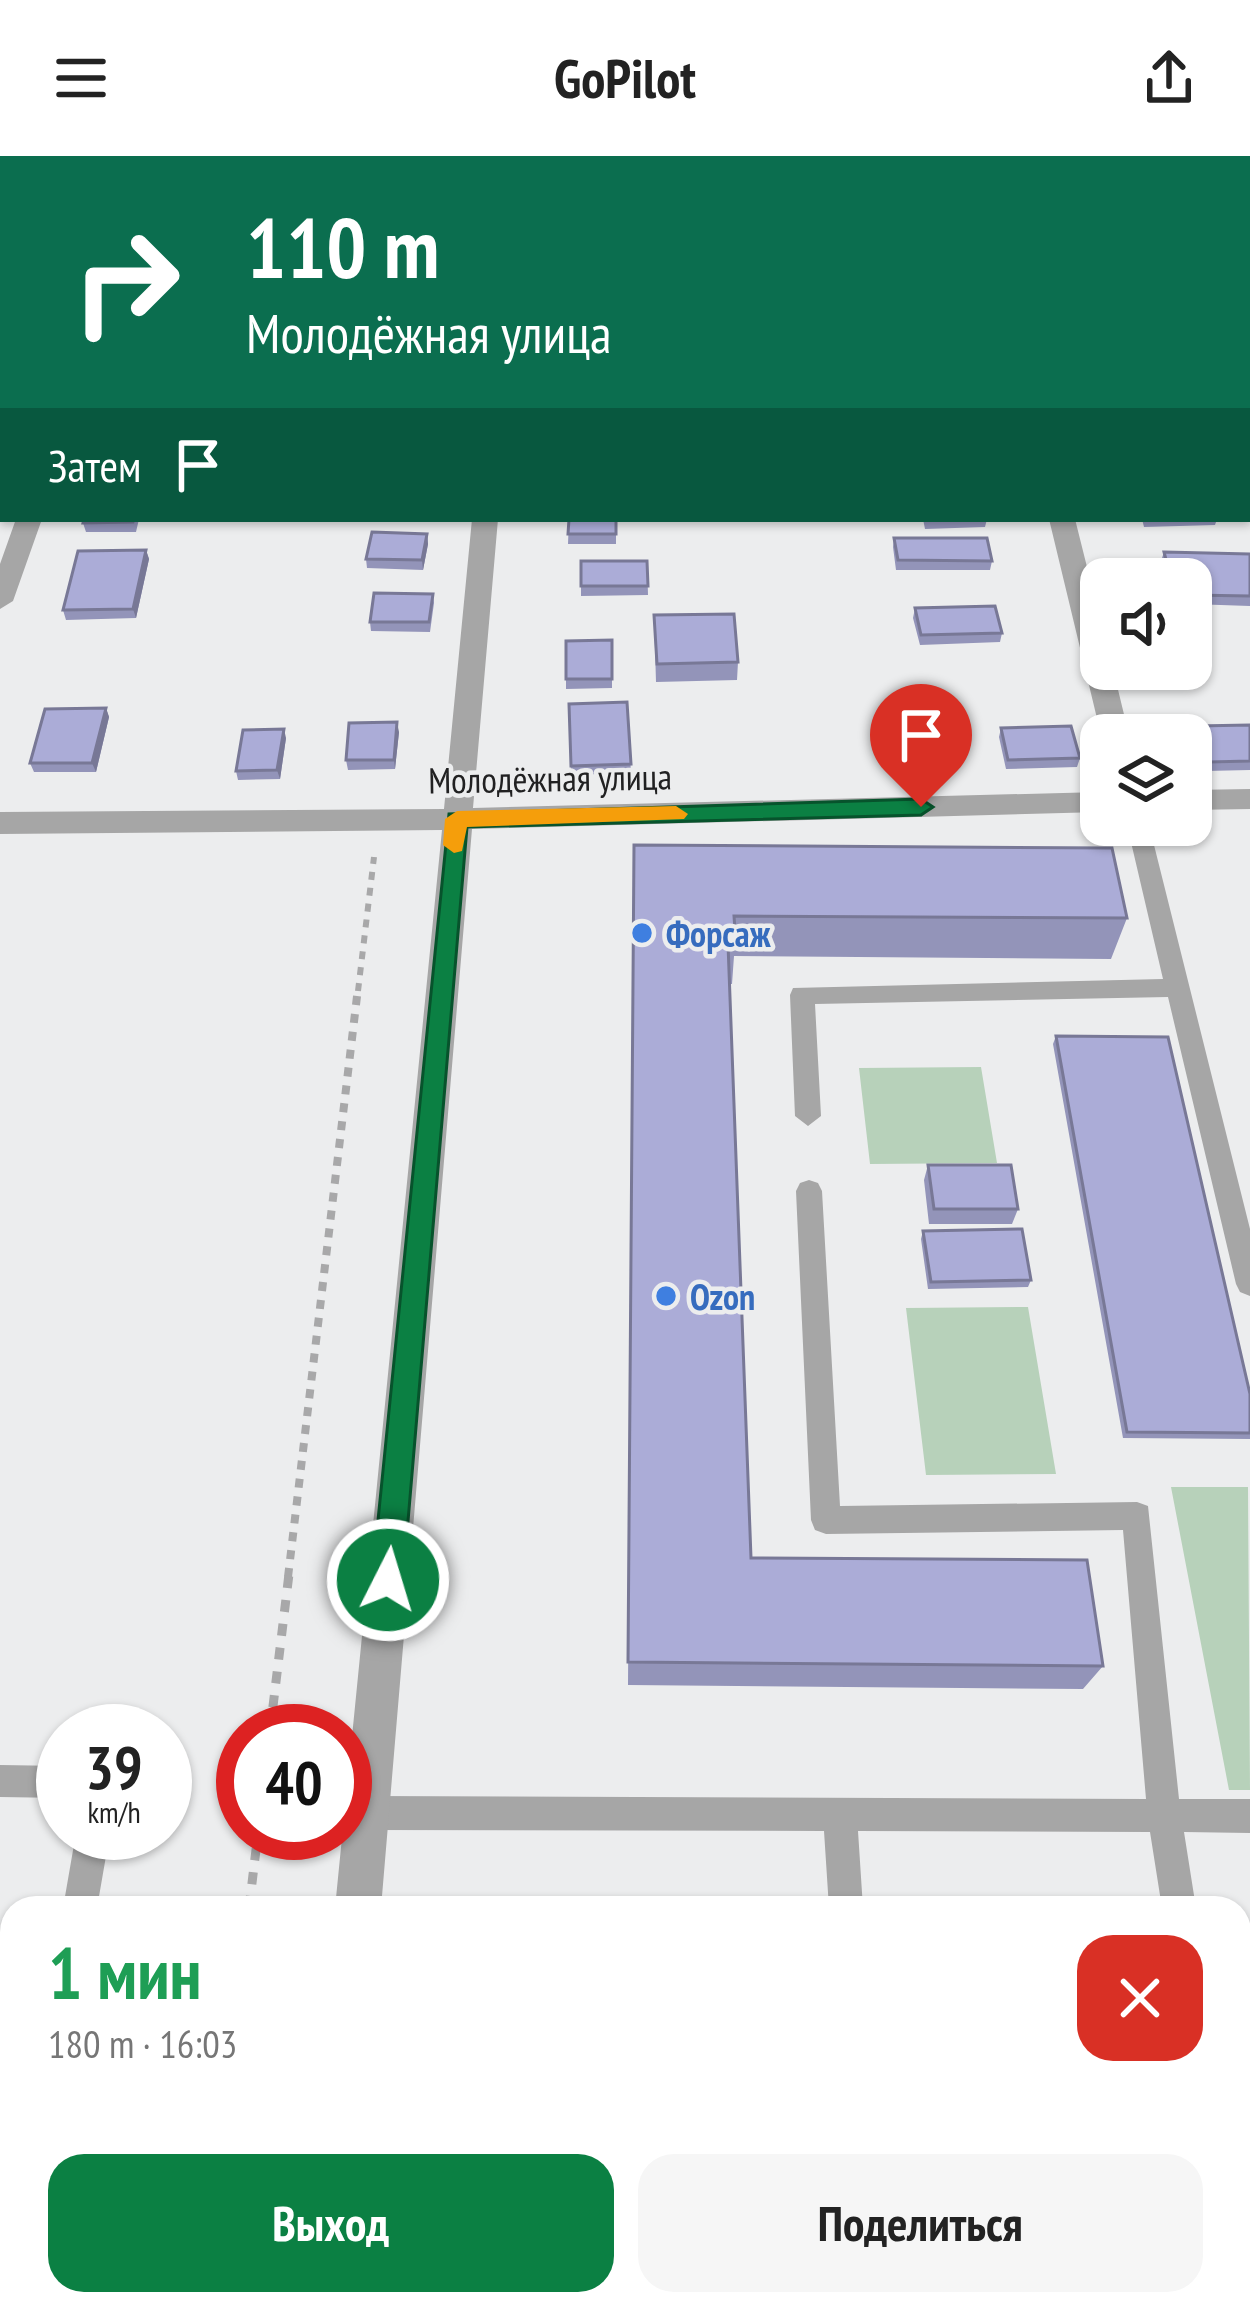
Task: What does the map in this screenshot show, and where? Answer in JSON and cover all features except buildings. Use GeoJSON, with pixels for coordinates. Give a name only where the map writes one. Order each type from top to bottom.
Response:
{"type":"FeatureCollection","features":[{"type":"Feature","properties":{"kind":"street"},"geometry":{"type":"LineString","coordinates":[[0,601],[28,522]]}},
{"type":"Feature","properties":{"kind":"street"},"geometry":{"type":"LineString","coordinates":[[372,1758],[485,522]]}},
{"type":"Feature","properties":{"kind":"street"},"geometry":{"type":"LineString","coordinates":[[1063,522],[1110,714]]}},
{"type":"Feature","properties":{"kind":"street"},"geometry":{"type":"LineString","coordinates":[[1212,800],[1250,799]]}},
{"type":"Feature","properties":{"kind":"street","name":"Молодёжная улица"},"geometry":{"type":"LineString","coordinates":[[0,823],[457,819],[1080,803]]}},
{"type":"Feature","properties":{"kind":"street"},"geometry":{"type":"LineString","coordinates":[[359,1896],[363,1860]]}},
{"type":"Feature","properties":{"kind":"lane"},"geometry":{"type":"LineString","coordinates":[[1143,846],[1250,1284]]}},
{"type":"Feature","properties":{"kind":"lane"},"geometry":{"type":"LineString","coordinates":[[808,1116],[802,995],[1178,988]]}},
{"type":"Feature","properties":{"kind":"lane"},"geometry":{"type":"LineString","coordinates":[[809,1191],[826,1520],[1137,1516],[1164,1816],[1177,1896]]}},
{"type":"Feature","properties":{"kind":"lane"},"geometry":{"type":"LineString","coordinates":[[0,1781],[36,1782]]}},
{"type":"Feature","properties":{"kind":"lane"},"geometry":{"type":"LineString","coordinates":[[372,1813],[1250,1816]]}},
{"type":"Feature","properties":{"kind":"lane"},"geometry":{"type":"LineString","coordinates":[[840,1815],[845,1896]]}},
{"type":"Feature","properties":{"kind":"lane"},"geometry":{"type":"LineString","coordinates":[[82,1896],[88,1860]]}},
{"type":"Feature","properties":{"kind":"path"},"geometry":{"type":"LineString","coordinates":[[273,1704],[375,859],[371,820]]}},
{"type":"Feature","properties":{"kind":"path"},"geometry":{"type":"LineString","coordinates":[[250,1896],[254,1860]]}},
{"type":"Feature","properties":{"kind":"green space"},"geometry":{"type":"Polygon","coordinates":[[[981,1067],[997,1163],[870,1164],[859,1068],[981,1067]]]}},
{"type":"Feature","properties":{"kind":"green space"},"geometry":{"type":"Polygon","coordinates":[[[1028,1307],[1056,1474],[926,1475],[906,1308],[1028,1307]]]}},
{"type":"Feature","properties":{"kind":"green space"},"geometry":{"type":"Polygon","coordinates":[[[1171,1487],[1248,1487],[1250,1790],[1229,1790],[1171,1487]]]}},
{"type":"Feature","properties":{"kind":"slow traffic"},"geometry":{"type":"LineString","coordinates":[[454,845],[457,819],[676,814]]}},
{"type":"Feature","properties":{"kind":"place","name":"Форсаж"},"geometry":{"type":"Point","coordinates":[642,933]}},
{"type":"Feature","properties":{"kind":"place","name":"Ozon"},"geometry":{"type":"Point","coordinates":[666,1296]}},
{"type":"Feature","properties":{"kind":"route"},"geometry":{"type":"LineString","coordinates":[[388,1580],[457,819],[921,807]]}}]}
